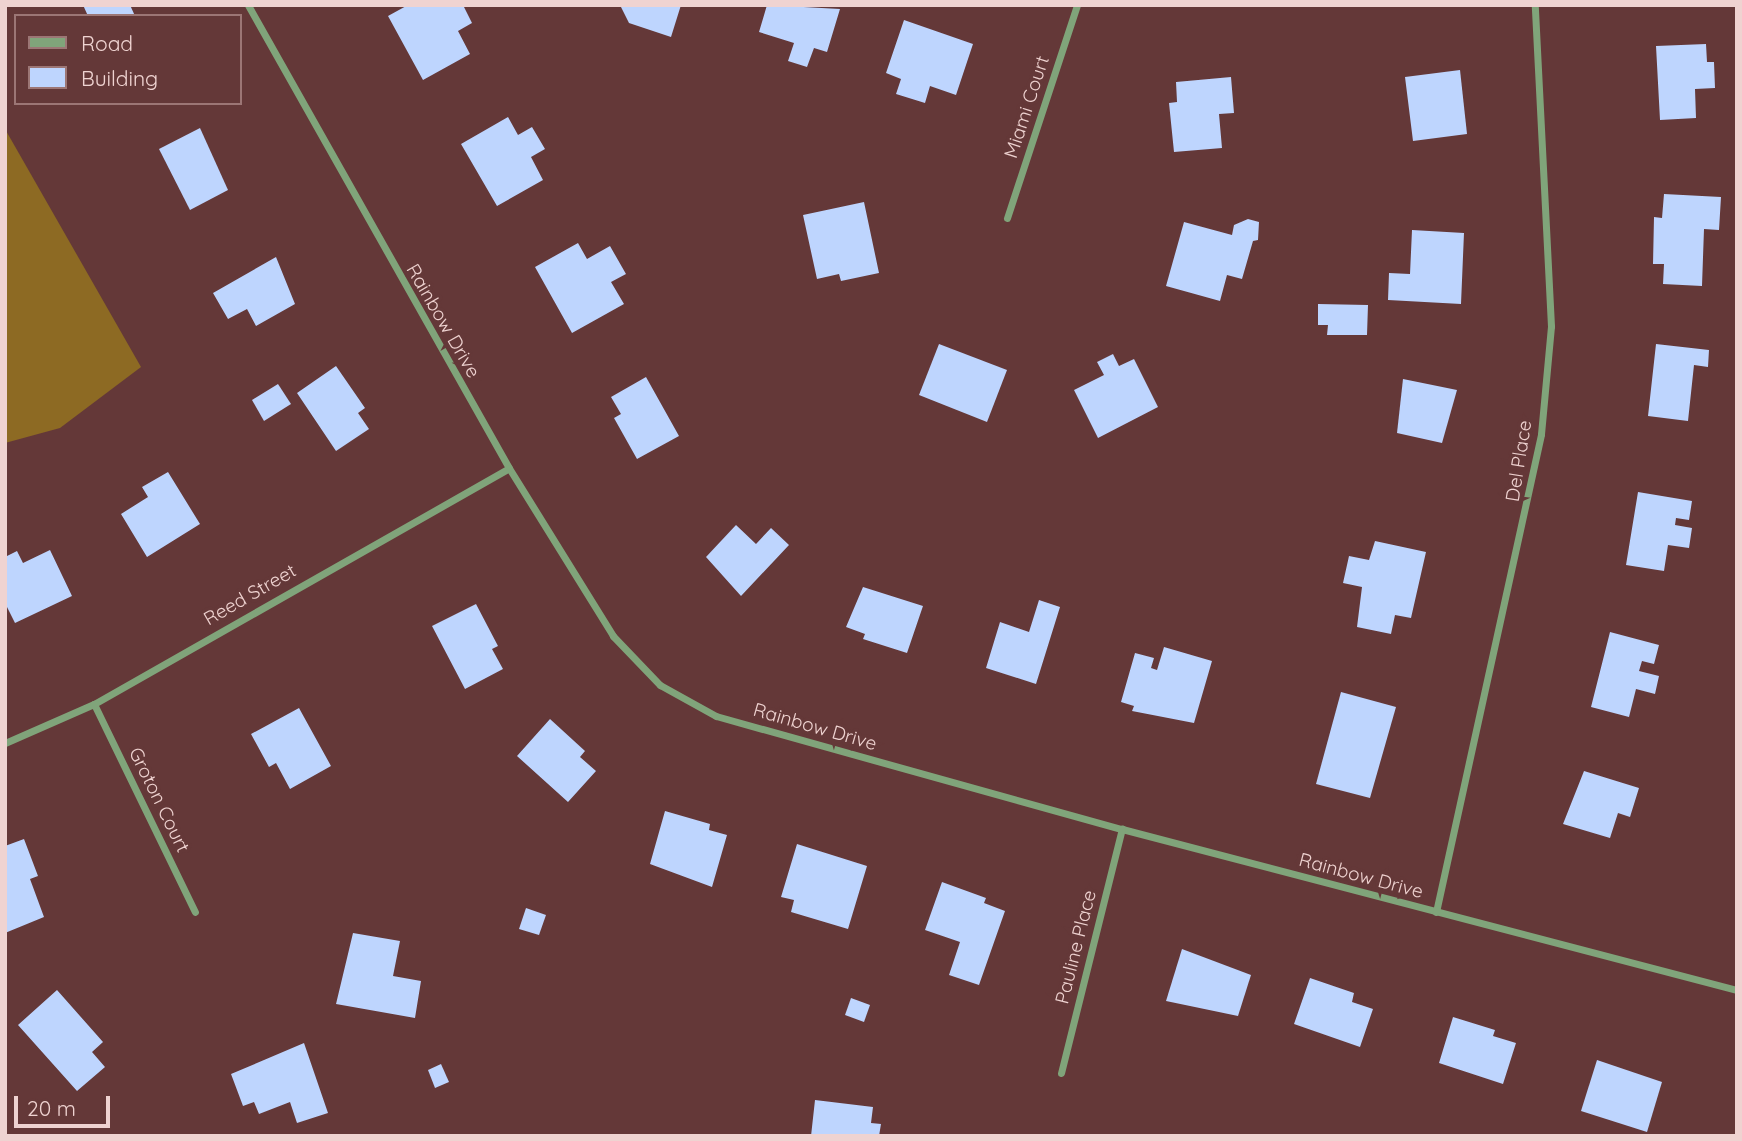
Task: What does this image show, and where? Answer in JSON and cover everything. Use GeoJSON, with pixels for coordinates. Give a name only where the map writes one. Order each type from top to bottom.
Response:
{"type":"FeatureCollection","features":[{"type":"Feature","properties":{"kind":"street","name":"Rainbow Drive"},"geometry":{"type":"LineString","coordinates":[[248,5],[509,468],[613,636],[660,685],[716,716],[1122,829],[1737,990]]}},
{"type":"Feature","properties":{"kind":"street","name":"Miami Court"},"geometry":{"type":"LineString","coordinates":[[1007,218],[1077,5]]}},
{"type":"Feature","properties":{"kind":"street","name":"Del Place"},"geometry":{"type":"LineString","coordinates":[[1436,912],[1541,434],[1551,326],[1535,5]]}},
{"type":"Feature","properties":{"kind":"street","name":"Reed Street"},"geometry":{"type":"LineString","coordinates":[[5,743],[94,704],[509,468]]}},
{"type":"Feature","properties":{"kind":"street","name":"Groton Court"},"geometry":{"type":"LineString","coordinates":[[94,704],[195,912]]}},
{"type":"Feature","properties":{"kind":"street","name":"Pauline Place"},"geometry":{"type":"LineString","coordinates":[[1060,1073],[1122,829]]}},
{"type":"Feature","properties":{"kind":"shaded area"},"geometry":{"type":"Polygon","coordinates":[[[5,129],[141,367],[60,428],[5,443],[5,129]]]}},
{"type":"Feature","properties":{"kind":"building"},"geometry":{"type":"Polygon","coordinates":[[[83,5],[130,5],[134,14],[87,14],[83,5]]]}},
{"type":"Feature","properties":{"kind":"building"},"geometry":{"type":"Polygon","coordinates":[[[408,5],[463,5],[472,23],[458,31],[470,54],[423,80],[388,16],[408,5]]]}},
{"type":"Feature","properties":{"kind":"building"},"geometry":{"type":"Polygon","coordinates":[[[620,5],[681,5],[671,37],[629,23],[620,5]]]}},
{"type":"Feature","properties":{"kind":"building"},"geometry":{"type":"Polygon","coordinates":[[[767,5],[840,9],[827,52],[814,48],[807,67],[788,61],[794,43],[759,32],[767,5]]]}},
{"type":"Feature","properties":{"kind":"building"},"geometry":{"type":"Polygon","coordinates":[[[904,20],[973,44],[956,95],[930,86],[925,103],[896,94],[901,79],[886,73],[904,20]]]}},
{"type":"Feature","properties":{"kind":"building"},"geometry":{"type":"Polygon","coordinates":[[[1706,44],[1707,62],[1714,62],[1715,88],[1695,89],[1696,118],[1660,120],[1656,46],[1706,44]]]}},
{"type":"Feature","properties":{"kind":"building"},"geometry":{"type":"Polygon","coordinates":[[[1460,70],[1467,134],[1413,141],[1405,77],[1460,70]]]}},
{"type":"Feature","properties":{"kind":"building"},"geometry":{"type":"Polygon","coordinates":[[[1231,77],[1234,113],[1219,114],[1222,148],[1174,152],[1169,103],[1177,102],[1176,82],[1231,77]]]}},
{"type":"Feature","properties":{"kind":"building"},"geometry":{"type":"Polygon","coordinates":[[[508,117],[518,135],[532,127],[545,149],[531,157],[543,180],[497,206],[461,144],[508,117]]]}},
{"type":"Feature","properties":{"kind":"building"},"geometry":{"type":"Polygon","coordinates":[[[200,128],[228,190],[190,210],[159,149],[200,128]]]}},
{"type":"Feature","properties":{"kind":"building"},"geometry":{"type":"Polygon","coordinates":[[[1664,194],[1721,197],[1719,230],[1704,229],[1702,286],[1663,284],[1664,264],[1653,264],[1654,217],[1662,218],[1664,194]]]}},
{"type":"Feature","properties":{"kind":"building"},"geometry":{"type":"Polygon","coordinates":[[[864,202],[879,273],[841,281],[839,274],[817,279],[803,215],[864,202]]]}},
{"type":"Feature","properties":{"kind":"building"},"geometry":{"type":"Polygon","coordinates":[[[1248,219],[1259,222],[1258,240],[1253,241],[1242,279],[1227,275],[1220,301],[1166,286],[1184,222],[1232,235],[1234,225],[1248,219]]]}},
{"type":"Feature","properties":{"kind":"building"},"geometry":{"type":"Polygon","coordinates":[[[1412,230],[1464,233],[1461,304],[1388,300],[1389,273],[1410,274],[1412,230]]]}},
{"type":"Feature","properties":{"kind":"building"},"geometry":{"type":"Polygon","coordinates":[[[578,243],[587,259],[610,246],[626,274],[611,282],[624,304],[572,333],[535,267],[578,243]]]}},
{"type":"Feature","properties":{"kind":"building"},"geometry":{"type":"Polygon","coordinates":[[[276,257],[295,304],[256,326],[247,309],[228,319],[213,293],[276,257]]]}},
{"type":"Feature","properties":{"kind":"building"},"geometry":{"type":"Polygon","coordinates":[[[1318,304],[1368,305],[1367,335],[1327,335],[1328,325],[1318,325],[1318,304]]]}},
{"type":"Feature","properties":{"kind":"building"},"geometry":{"type":"Polygon","coordinates":[[[939,344],[1007,370],[987,422],[919,395],[939,344]]]}},
{"type":"Feature","properties":{"kind":"building"},"geometry":{"type":"Polygon","coordinates":[[[1656,344],[1709,350],[1708,367],[1694,365],[1688,421],[1648,416],[1656,344]]]}},
{"type":"Feature","properties":{"kind":"building"},"geometry":{"type":"Polygon","coordinates":[[[1113,354],[1119,366],[1134,359],[1158,407],[1098,438],[1074,390],[1104,375],[1097,362],[1113,354]]]}},
{"type":"Feature","properties":{"kind":"building"},"geometry":{"type":"Polygon","coordinates":[[[336,366],[365,408],[358,413],[369,429],[336,451],[297,393],[336,366]]]}},
{"type":"Feature","properties":{"kind":"building"},"geometry":{"type":"Polygon","coordinates":[[[646,377],[679,436],[637,459],[614,418],[621,414],[611,397],[646,377]]]}},
{"type":"Feature","properties":{"kind":"building"},"geometry":{"type":"Polygon","coordinates":[[[1403,379],[1457,390],[1442,443],[1397,433],[1403,379]]]}},
{"type":"Feature","properties":{"kind":"building"},"geometry":{"type":"Polygon","coordinates":[[[278,384],[291,404],[264,421],[252,400],[278,384]]]}},
{"type":"Feature","properties":{"kind":"building"},"geometry":{"type":"Polygon","coordinates":[[[168,472],[200,524],[147,557],[121,514],[148,497],[142,487],[168,472]]]}},
{"type":"Feature","properties":{"kind":"building"},"geometry":{"type":"Polygon","coordinates":[[[1638,492],[1692,501],[1689,520],[1676,518],[1675,525],[1692,528],[1689,548],[1668,545],[1664,571],[1626,565],[1638,492]]]}},
{"type":"Feature","properties":{"kind":"building"},"geometry":{"type":"Polygon","coordinates":[[[736,525],[756,544],[771,528],[789,545],[741,596],[706,557],[736,525]]]}},
{"type":"Feature","properties":{"kind":"building"},"geometry":{"type":"Polygon","coordinates":[[[1375,541],[1426,552],[1411,618],[1395,615],[1391,634],[1357,627],[1362,587],[1343,583],[1349,556],[1369,560],[1375,541]]]}},
{"type":"Feature","properties":{"kind":"building"},"geometry":{"type":"Polygon","coordinates":[[[50,550],[72,596],[15,623],[5,603],[5,557],[17,551],[23,563],[50,550]]]}},
{"type":"Feature","properties":{"kind":"building"},"geometry":{"type":"Polygon","coordinates":[[[863,587],[923,606],[907,653],[863,639],[865,634],[846,627],[863,587]]]}},
{"type":"Feature","properties":{"kind":"building"},"geometry":{"type":"Polygon","coordinates":[[[1039,600],[1060,607],[1036,684],[986,668],[1000,622],[1029,632],[1039,600]]]}},
{"type":"Feature","properties":{"kind":"building"},"geometry":{"type":"Polygon","coordinates":[[[476,604],[498,646],[492,649],[503,669],[465,689],[432,626],[476,604]]]}},
{"type":"Feature","properties":{"kind":"building"},"geometry":{"type":"Polygon","coordinates":[[[1610,632],[1659,645],[1654,664],[1642,661],[1639,671],[1659,676],[1655,694],[1636,689],[1629,717],[1591,707],[1610,632]]]}},
{"type":"Feature","properties":{"kind":"building"},"geometry":{"type":"Polygon","coordinates":[[[1164,647],[1212,661],[1194,723],[1132,711],[1134,706],[1121,702],[1135,653],[1154,658],[1151,668],[1157,670],[1164,647]]]}},
{"type":"Feature","properties":{"kind":"building"},"geometry":{"type":"Polygon","coordinates":[[[1341,692],[1396,707],[1370,798],[1316,784],[1341,692]]]}},
{"type":"Feature","properties":{"kind":"building"},"geometry":{"type":"Polygon","coordinates":[[[299,708],[331,766],[290,789],[276,763],[269,767],[251,734],[299,708]]]}},
{"type":"Feature","properties":{"kind":"building"},"geometry":{"type":"Polygon","coordinates":[[[550,719],[585,751],[580,757],[596,771],[568,802],[517,756],[550,719]]]}},
{"type":"Feature","properties":{"kind":"building"},"geometry":{"type":"Polygon","coordinates":[[[1584,771],[1639,788],[1630,817],[1618,813],[1610,838],[1563,824],[1584,771]]]}},
{"type":"Feature","properties":{"kind":"building"},"geometry":{"type":"Polygon","coordinates":[[[665,811],[710,824],[709,830],[727,835],[712,887],[650,864],[665,811]]]}},
{"type":"Feature","properties":{"kind":"building"},"geometry":{"type":"Polygon","coordinates":[[[24,839],[38,876],[30,879],[44,917],[5,933],[5,846],[24,839]]]}},
{"type":"Feature","properties":{"kind":"building"},"geometry":{"type":"Polygon","coordinates":[[[797,844],[867,866],[848,929],[791,912],[794,900],[781,897],[797,844]]]}},
{"type":"Feature","properties":{"kind":"building"},"geometry":{"type":"Polygon","coordinates":[[[942,882],[986,898],[984,903],[1005,911],[979,985],[949,975],[960,942],[925,930],[942,882]]]}},
{"type":"Feature","properties":{"kind":"building"},"geometry":{"type":"Polygon","coordinates":[[[526,908],[546,915],[539,935],[519,929],[526,908]]]}},
{"type":"Feature","properties":{"kind":"building"},"geometry":{"type":"Polygon","coordinates":[[[353,933],[400,941],[393,976],[421,981],[415,1018],[336,1004],[353,933]]]}},
{"type":"Feature","properties":{"kind":"building"},"geometry":{"type":"Polygon","coordinates":[[[1182,949],[1251,975],[1238,1016],[1166,1001],[1182,949]]]}},
{"type":"Feature","properties":{"kind":"building"},"geometry":{"type":"Polygon","coordinates":[[[1310,978],[1354,993],[1352,1002],[1373,1009],[1360,1047],[1294,1024],[1310,978]]]}},
{"type":"Feature","properties":{"kind":"building"},"geometry":{"type":"Polygon","coordinates":[[[57,990],[103,1042],[92,1052],[105,1067],[77,1091],[18,1025],[57,990]]]}},
{"type":"Feature","properties":{"kind":"building"},"geometry":{"type":"Polygon","coordinates":[[[851,998],[870,1005],[864,1022],[845,1015],[851,998]]]}},
{"type":"Feature","properties":{"kind":"building"},"geometry":{"type":"Polygon","coordinates":[[[1453,1017],[1495,1030],[1493,1036],[1516,1043],[1503,1084],[1439,1063],[1453,1017]]]}},
{"type":"Feature","properties":{"kind":"building"},"geometry":{"type":"Polygon","coordinates":[[[304,1043],[328,1113],[297,1123],[290,1102],[259,1114],[254,1102],[243,1106],[231,1074],[304,1043]]]}},
{"type":"Feature","properties":{"kind":"building"},"geometry":{"type":"Polygon","coordinates":[[[1597,1060],[1662,1082],[1647,1132],[1581,1111],[1597,1060]]]}},
{"type":"Feature","properties":{"kind":"building"},"geometry":{"type":"Polygon","coordinates":[[[441,1064],[449,1082],[435,1088],[428,1070],[441,1064]]]}},
{"type":"Feature","properties":{"kind":"building"},"geometry":{"type":"Polygon","coordinates":[[[815,1100],[873,1107],[871,1123],[881,1124],[879,1136],[811,1136],[815,1100]]]}}]}
